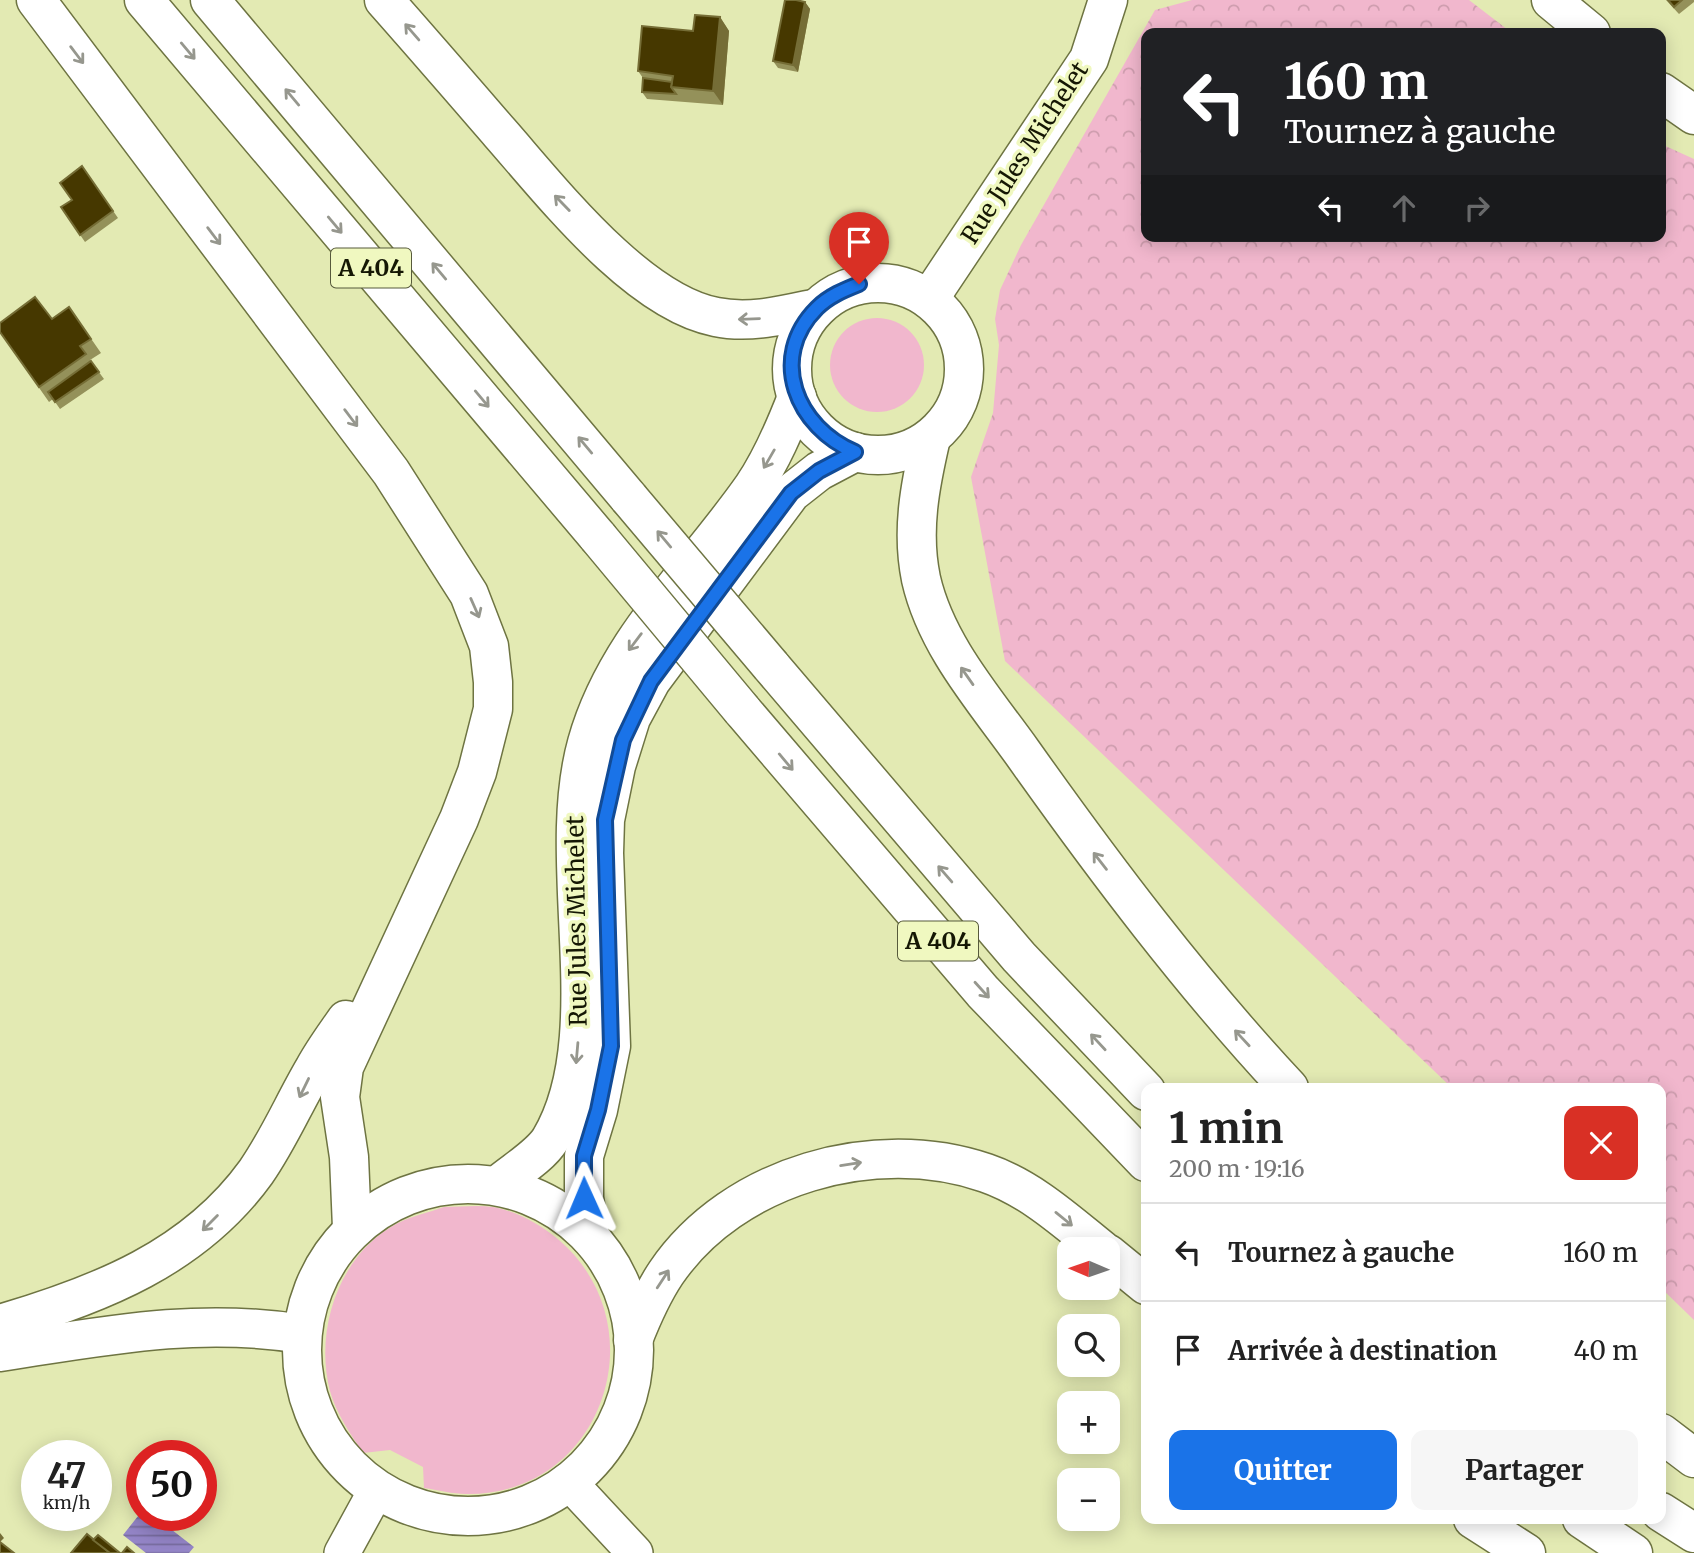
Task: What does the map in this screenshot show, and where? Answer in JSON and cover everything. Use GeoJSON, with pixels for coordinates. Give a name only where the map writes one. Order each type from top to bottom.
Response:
{"type":"FeatureCollection","features":[{"type":"Feature","properties":{"kind":"main road"},"geometry":{"type":"LineString","coordinates":[[36,0],[391,472],[451,563],[481,623],[493,673],[489,735],[459,818],[344,1067],[340,1097],[349,1157],[352,1228]]}},
{"type":"Feature","properties":{"kind":"main road","name":"A 404"},"geometry":{"type":"LineString","coordinates":[[144,0],[983,992],[1141,1157]]}},
{"type":"Feature","properties":{"kind":"main road","name":"A 404"},"geometry":{"type":"LineString","coordinates":[[210,0],[945,873],[1019,957],[1141,1086]]}},
{"type":"Feature","properties":{"kind":"main road"},"geometry":{"type":"LineString","coordinates":[[384,0],[552,193],[602,245],[660,292],[692,310],[716,317],[746,320],[817,308]]}},
{"type":"Feature","properties":{"kind":"main road","name":"Rue Jules Michelet"},"geometry":{"type":"LineString","coordinates":[[929,299],[1089,59],[1108,0]]}},
{"type":"Feature","properties":{"kind":"main road"},"geometry":{"type":"LineString","coordinates":[[1551,0],[1585,28]]}},
{"type":"Feature","properties":{"kind":"main road"},"geometry":{"type":"LineString","coordinates":[[1666,95],[1694,115]]}},
{"type":"Feature","properties":{"kind":"main road"},"geometry":{"type":"LineString","coordinates":[[884,282],[908,287],[929,299],[948,317],[960,341],[965,368],[961,394],[949,418],[931,438],[895,454],[855,452],[836,444],[819,432],[806,416],[797,397],[792,373],[794,350],[802,327],[817,308],[836,293],[859,284],[884,282]]}},
{"type":"Feature","properties":{"kind":"main road","name":"Rue Jules Michelet"},"geometry":{"type":"LineString","coordinates":[[498,1185],[549,1142],[564,1107],[576,1064],[580,1018],[574,851],[576,796],[586,744],[600,704],[627,651],[754,486],[783,436],[797,397]]}},
{"type":"Feature","properties":{"kind":"main road"},"geometry":{"type":"LineString","coordinates":[[931,438],[916,523],[918,558],[922,581],[936,621],[957,661],[1095,855],[1234,1030],[1284,1083]]}},
{"type":"Feature","properties":{"kind":"main road","name":"Rue Jules Michelet"},"geometry":{"type":"LineString","coordinates":[[590,1237],[584,1198],[584,1156],[598,1110],[611,1046],[605,820],[623,740],[651,681],[791,493],[819,471],[855,452]]}},
{"type":"Feature","properties":{"kind":"main road"},"geometry":{"type":"LineString","coordinates":[[0,1324],[121,1282],[155,1264],[209,1225],[256,1173],[289,1118],[314,1068],[408,929]]}},
{"type":"Feature","properties":{"kind":"main road"},"geometry":{"type":"LineString","coordinates":[[633,1340],[651,1298],[667,1272],[703,1233],[749,1198],[771,1186],[836,1167],[897,1159],[954,1165],[986,1173],[1050,1208],[1086,1237]]}},
{"type":"Feature","properties":{"kind":"main road"},"geometry":{"type":"LineString","coordinates":[[447,1184],[498,1185],[559,1209],[590,1237],[607,1258],[630,1311],[633,1373],[626,1408],[594,1461],[568,1481],[524,1506],[474,1515],[434,1512],[394,1499],[377,1489],[343,1460],[318,1422],[304,1379],[302,1334],[311,1294],[329,1257],[352,1228],[398,1197],[447,1184]]}},
{"type":"Feature","properties":{"kind":"main road"},"geometry":{"type":"LineString","coordinates":[[1120,1264],[1141,1281]]}},
{"type":"Feature","properties":{"kind":"main road"},"geometry":{"type":"LineString","coordinates":[[0,1352],[165,1327],[252,1326],[302,1334]]}},
{"type":"Feature","properties":{"kind":"main road"},"geometry":{"type":"LineString","coordinates":[[1666,1437],[1694,1458]]}},
{"type":"Feature","properties":{"kind":"main road"},"geometry":{"type":"LineString","coordinates":[[1666,1515],[1694,1533]]}},
{"type":"Feature","properties":{"kind":"main road"},"geometry":{"type":"LineString","coordinates":[[1481,1524],[1526,1553]]}},
{"type":"Feature","properties":{"kind":"main road"},"geometry":{"type":"LineString","coordinates":[[1590,1524],[1633,1553]]}},
{"type":"Feature","properties":{"kind":"street"},"geometry":{"type":"LineString","coordinates":[[568,1481],[635,1553]]}},
{"type":"Feature","properties":{"kind":"street"},"geometry":{"type":"LineString","coordinates":[[342,1553],[377,1489]]}},
{"type":"Feature","properties":{"kind":"green space"},"geometry":{"type":"Polygon","coordinates":[[[1192,0],[1469,0],[1505,28],[1145,28],[1155,10],[1192,0]]]}},
{"type":"Feature","properties":{"kind":"green space"},"geometry":{"type":"Polygon","coordinates":[[[1141,35],[1141,242],[1666,242],[1666,146],[1694,159],[1694,1320],[1666,1293],[1666,1083],[1447,1083],[1005,661],[971,477],[993,413],[999,345],[995,319],[1000,290],[1021,245],[1141,35]]]}},
{"type":"Feature","properties":{"kind":"green space"},"geometry":{"type":"Polygon","coordinates":[[[877,318],[895,321],[910,332],[921,347],[924,365],[921,383],[910,398],[895,409],[877,412],[859,409],[844,398],[833,383],[830,365],[833,347],[844,332],[859,321],[877,318]]]}},
{"type":"Feature","properties":{"kind":"green space"},"geometry":{"type":"Polygon","coordinates":[[[444,1207],[493,1207],[519,1215],[544,1229],[559,1240],[590,1276],[606,1317],[610,1359],[601,1400],[582,1437],[552,1467],[513,1487],[466,1494],[424,1488],[423,1467],[390,1450],[363,1453],[340,1416],[330,1391],[326,1367],[329,1319],[346,1273],[360,1253],[377,1236],[398,1223],[444,1207]]]}},
{"type":"Feature","properties":{"kind":"shaded area"},"geometry":{"type":"Polygon","coordinates":[[[126,1531],[173,1531],[194,1547],[189,1553],[146,1553],[123,1535],[126,1531]]]}},
{"type":"Feature","properties":{"kind":"building"},"geometry":{"type":"Polygon","coordinates":[[[785,0],[805,2],[793,65],[773,61],[785,0]]]}},
{"type":"Feature","properties":{"kind":"building"},"geometry":{"type":"Polygon","coordinates":[[[1668,0],[1682,0],[1674,7],[1668,0]]]}},
{"type":"Feature","properties":{"kind":"building"},"geometry":{"type":"Polygon","coordinates":[[[695,15],[720,17],[713,91],[671,87],[673,76],[638,71],[642,26],[693,31],[695,15]]]}},
{"type":"Feature","properties":{"kind":"building"},"geometry":{"type":"Polygon","coordinates":[[[643,78],[672,82],[671,87],[676,94],[642,92],[643,78]]]}},
{"type":"Feature","properties":{"kind":"building"},"geometry":{"type":"Polygon","coordinates":[[[82,166],[113,211],[80,235],[61,207],[72,200],[60,183],[82,166]]]}},
{"type":"Feature","properties":{"kind":"building"},"geometry":{"type":"Polygon","coordinates":[[[35,297],[52,319],[69,307],[91,339],[80,346],[86,354],[39,387],[0,332],[0,323],[35,297]]]}},
{"type":"Feature","properties":{"kind":"building"},"geometry":{"type":"Polygon","coordinates":[[[91,361],[99,372],[55,402],[48,392],[91,361]]]}},
{"type":"Feature","properties":{"kind":"building"},"geometry":{"type":"Polygon","coordinates":[[[87,1534],[110,1553],[71,1553],[87,1534]]]}},
{"type":"Feature","properties":{"kind":"building"},"geometry":{"type":"Polygon","coordinates":[[[98,1535],[120,1553],[110,1553],[93,1540],[98,1535]]]}},
{"type":"Feature","properties":{"kind":"building"},"geometry":{"type":"Polygon","coordinates":[[[0,1542],[14,1553],[0,1553],[0,1542]]]}},
{"type":"Feature","properties":{"kind":"building"},"geometry":{"type":"Polygon","coordinates":[[[127,1547],[134,1553],[122,1553],[127,1547]]]}},
{"type":"Feature","properties":{"kind":"route"},"geometry":{"type":"LineString","coordinates":[[584,1198],[584,1156],[607,1075],[611,1046],[605,820],[623,740],[631,718],[651,681],[791,493],[803,481],[855,452],[836,444],[819,432],[806,416],[797,397],[792,373],[794,350],[802,327],[817,308],[836,293],[859,284]]}}]}
